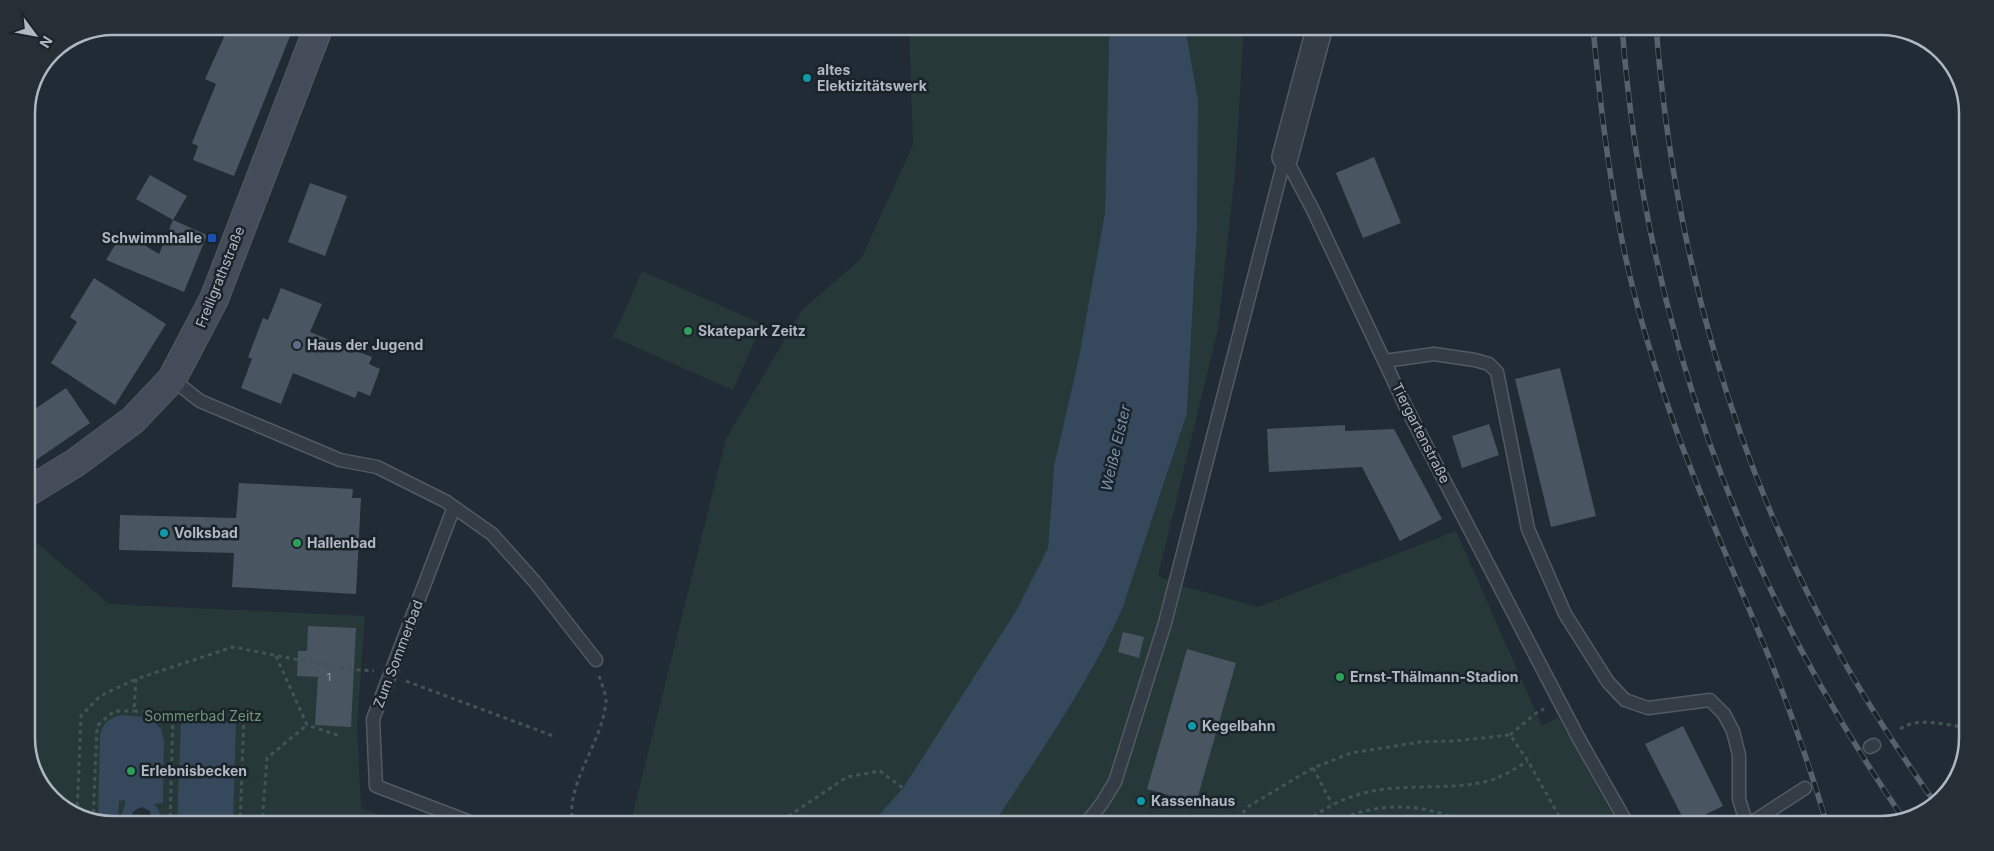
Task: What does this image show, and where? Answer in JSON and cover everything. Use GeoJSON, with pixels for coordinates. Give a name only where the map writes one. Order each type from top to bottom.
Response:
{"type":"FeatureCollection","features":[{"type":"Feature","properties":{"kind":"street","name":"Freiligrathstraße"},"geometry":{"type":"LineString","coordinates":[[35,487],[75,463],[133,420],[172,379],[214,299],[316,35]]}},
{"type":"Feature","properties":{"kind":"street"},"geometry":{"type":"LineString","coordinates":[[1285,157],[1318,35]]}},
{"type":"Feature","properties":{"kind":"lane"},"geometry":{"type":"LineString","coordinates":[[1093,816],[1115,782],[1162,632],[1285,157]]}},
{"type":"Feature","properties":{"kind":"lane","name":"Tiergartenstraße"},"geometry":{"type":"LineString","coordinates":[[1285,157],[1313,210],[1405,405],[1579,739],[1623,816]]}},
{"type":"Feature","properties":{"kind":"lane"},"geometry":{"type":"LineString","coordinates":[[1384,361],[1434,354],[1489,364],[1497,372],[1528,529],[1565,614],[1608,682],[1625,700],[1648,708],[1710,700],[1724,714],[1733,731],[1739,755],[1739,799],[1745,816]]}},
{"type":"Feature","properties":{"kind":"lane"},"geometry":{"type":"LineString","coordinates":[[172,379],[200,401],[340,460],[377,467],[445,501],[492,534],[535,582],[596,660]]}},
{"type":"Feature","properties":{"kind":"lane","name":"Zum Sommerbad"},"geometry":{"type":"LineString","coordinates":[[454,507],[373,720],[376,786],[454,816]]}},
{"type":"Feature","properties":{"kind":"lane"},"geometry":{"type":"LineString","coordinates":[[1762,816],[1806,788]]}},
{"type":"Feature","properties":{"kind":"path"},"geometry":{"type":"LineString","coordinates":[[77,807],[81,716],[100,696],[136,679],[233,648],[346,669],[390,674],[556,737]]}},
{"type":"Feature","properties":{"kind":"path"},"geometry":{"type":"LineString","coordinates":[[276,656],[307,725],[340,736]]}},
{"type":"Feature","properties":{"kind":"path"},"geometry":{"type":"LineString","coordinates":[[571,816],[572,799],[600,726],[606,700],[596,660]]}},
{"type":"Feature","properties":{"kind":"path"},"geometry":{"type":"LineString","coordinates":[[134,711],[136,679]]}},
{"type":"Feature","properties":{"kind":"path"},"geometry":{"type":"LineString","coordinates":[[1240,816],[1249,806],[1313,768],[1351,753],[1420,742],[1454,741],[1510,735],[1536,713],[1560,700]]}},
{"type":"Feature","properties":{"kind":"path"},"geometry":{"type":"LineString","coordinates":[[93,813],[97,726],[114,711],[134,711],[244,715],[240,816]]}},
{"type":"Feature","properties":{"kind":"path"},"geometry":{"type":"LineString","coordinates":[[170,816],[172,713]]}},
{"type":"Feature","properties":{"kind":"path"},"geometry":{"type":"LineString","coordinates":[[1900,729],[1906,725],[1923,722],[1959,727]]}},
{"type":"Feature","properties":{"kind":"path"},"geometry":{"type":"LineString","coordinates":[[263,816],[267,758],[307,725]]}},
{"type":"Feature","properties":{"kind":"path"},"geometry":{"type":"LineString","coordinates":[[1510,735],[1528,760],[1559,816]]}},
{"type":"Feature","properties":{"kind":"path"},"geometry":{"type":"LineString","coordinates":[[1314,816],[1332,804],[1359,794],[1392,788],[1460,786],[1485,782],[1505,774],[1528,760]]}},
{"type":"Feature","properties":{"kind":"path"},"geometry":{"type":"LineString","coordinates":[[1313,768],[1332,804]]}},
{"type":"Feature","properties":{"kind":"path"},"geometry":{"type":"LineString","coordinates":[[788,816],[847,777],[880,771],[903,788]]}},
{"type":"Feature","properties":{"kind":"path"},"geometry":{"type":"LineString","coordinates":[[1348,816],[1370,808],[1397,806],[1448,816]]}},
{"type":"Feature","properties":{"kind":"green space"},"geometry":{"type":"Polygon","coordinates":[[[909,35],[1108,35],[1105,212],[1079,357],[1054,466],[1048,548],[1016,611],[903,788],[878,816],[632,816],[726,439],[802,310],[861,259],[913,145],[909,35]]]}},
{"type":"Feature","properties":{"kind":"green space","name":"Ernst-Thälmann-Stadion"},"geometry":{"type":"Polygon","coordinates":[[[1187,35],[1243,35],[1235,173],[1218,329],[1158,576],[1186,587],[1258,607],[1456,531],[1542,726],[1558,717],[1613,816],[999,816],[1079,691],[1110,636],[1123,607],[1187,413],[1197,226],[1198,100],[1187,35]]]}},
{"type":"Feature","properties":{"kind":"green space","name":"Skatepark Zeitz"},"geometry":{"type":"Polygon","coordinates":[[[642,271],[762,324],[733,390],[613,337],[642,271]]]}},
{"type":"Feature","properties":{"kind":"green space","name":"Sommerbad Zeitz"},"geometry":{"type":"Polygon","coordinates":[[[35,541],[109,604],[365,616],[357,724],[361,808],[381,816],[151,816],[150,811],[142,807],[132,813],[131,816],[113,816],[98,814],[74,806],[54,789],[39,763],[35,743],[35,541]]]}},
{"type":"Feature","properties":{"kind":"water","name":"Weiße Elster"},"geometry":{"type":"Polygon","coordinates":[[[1108,35],[1187,35],[1198,100],[1197,226],[1187,413],[1123,607],[1110,636],[1079,691],[999,816],[878,816],[903,788],[1016,611],[1048,548],[1054,466],[1079,357],[1105,212],[1108,35]]]}},
{"type":"Feature","properties":{"kind":"water","name":"Erlebnisbecken"},"geometry":{"type":"Polygon","coordinates":[[[122,715],[143,717],[153,720],[161,729],[164,741],[163,803],[154,804],[160,816],[151,816],[150,811],[142,807],[136,809],[131,816],[122,816],[125,800],[119,801],[118,816],[98,814],[100,734],[103,726],[122,715]]]}},
{"type":"Feature","properties":{"kind":"water"},"geometry":{"type":"Polygon","coordinates":[[[181,719],[236,721],[233,816],[177,816],[181,719]]]}},
{"type":"Feature","properties":{"kind":"building"},"geometry":{"type":"Polygon","coordinates":[[[225,35],[290,35],[234,176],[193,160],[198,146],[192,143],[216,84],[205,79],[225,35]]]}},
{"type":"Feature","properties":{"kind":"building"},"geometry":{"type":"Polygon","coordinates":[[[1374,157],[1401,223],[1363,238],[1336,173],[1374,157]]]}},
{"type":"Feature","properties":{"kind":"building"},"geometry":{"type":"Polygon","coordinates":[[[150,175],[187,196],[173,220],[136,199],[150,175]]]}},
{"type":"Feature","properties":{"kind":"building"},"geometry":{"type":"Polygon","coordinates":[[[310,183],[347,196],[325,256],[288,242],[310,183]]]}},
{"type":"Feature","properties":{"kind":"building"},"geometry":{"type":"Polygon","coordinates":[[[173,220],[207,235],[184,292],[106,260],[123,232],[159,254],[173,220]]]}},
{"type":"Feature","properties":{"kind":"building"},"geometry":{"type":"Polygon","coordinates":[[[94,278],[166,324],[115,405],[51,363],[77,322],[70,317],[94,278]]]}},
{"type":"Feature","properties":{"kind":"building","name":"Haus der Jugend"},"geometry":{"type":"Polygon","coordinates":[[[281,288],[322,304],[310,332],[372,357],[369,364],[380,369],[370,396],[358,391],[355,398],[293,373],[281,404],[241,388],[252,359],[248,357],[263,318],[268,320],[281,288]]]}},
{"type":"Feature","properties":{"kind":"building"},"geometry":{"type":"Polygon","coordinates":[[[1560,368],[1596,516],[1551,527],[1515,379],[1560,368]]]}},
{"type":"Feature","properties":{"kind":"building"},"geometry":{"type":"Polygon","coordinates":[[[66,388],[90,423],[35,461],[35,409],[66,388]]]}},
{"type":"Feature","properties":{"kind":"building"},"geometry":{"type":"Polygon","coordinates":[[[1489,424],[1499,455],[1462,468],[1452,436],[1489,424]]]}},
{"type":"Feature","properties":{"kind":"building"},"geometry":{"type":"Polygon","coordinates":[[[1345,425],[1345,431],[1394,429],[1442,519],[1400,541],[1362,467],[1269,472],[1267,429],[1345,425]]]}},
{"type":"Feature","properties":{"kind":"building","name":"Hallenbad"},"geometry":{"type":"Polygon","coordinates":[[[239,483],[353,489],[352,498],[361,498],[356,594],[232,587],[234,553],[119,550],[120,515],[236,518],[239,483]]]}},
{"type":"Feature","properties":{"kind":"building"},"geometry":{"type":"Polygon","coordinates":[[[308,626],[356,628],[351,727],[315,725],[318,677],[297,676],[298,651],[307,651],[308,626]]]}},
{"type":"Feature","properties":{"kind":"building"},"geometry":{"type":"Polygon","coordinates":[[[1123,632],[1144,637],[1139,658],[1118,652],[1123,632]]]}},
{"type":"Feature","properties":{"kind":"building","name":"Kegelbahn"},"geometry":{"type":"Polygon","coordinates":[[[1187,649],[1236,663],[1196,803],[1147,789],[1187,649]]]}},
{"type":"Feature","properties":{"kind":"building"},"geometry":{"type":"Polygon","coordinates":[[[1683,726],[1723,806],[1702,816],[1682,816],[1645,744],[1683,726]]]}},
{"type":"Feature","properties":{"kind":"railway"},"geometry":{"type":"LineString","coordinates":[[1594,35],[1604,129],[1615,205],[1631,282],[1652,358],[1688,461],[1771,662],[1808,763],[1824,816]]}},
{"type":"Feature","properties":{"kind":"railway"},"geometry":{"type":"LineString","coordinates":[[1623,35],[1634,134],[1652,239],[1677,341],[1709,441],[1747,538],[1793,634],[1844,727],[1900,813]]}},
{"type":"Feature","properties":{"kind":"railway"},"geometry":{"type":"LineString","coordinates":[[1657,35],[1664,109],[1677,191],[1694,272],[1715,352],[1740,431],[1769,509],[1803,584],[1864,695],[1931,797]]}},
{"type":"Feature","properties":{"kind":"place","name":"altes Elektizitätswerk"},"geometry":{"type":"Point","coordinates":[807,78]}},
{"type":"Feature","properties":{"kind":"place","name":"Schwimmhalle"},"geometry":{"type":"Point","coordinates":[212,238]}},
{"type":"Feature","properties":{"kind":"place","name":"Skatepark Zeitz"},"geometry":{"type":"Point","coordinates":[688,331]}},
{"type":"Feature","properties":{"kind":"place","name":"Haus der Jugend"},"geometry":{"type":"Point","coordinates":[297,345]}},
{"type":"Feature","properties":{"kind":"place","name":"Volksbad"},"geometry":{"type":"Point","coordinates":[164,533]}},
{"type":"Feature","properties":{"kind":"place","name":"Hallenbad"},"geometry":{"type":"Point","coordinates":[297,543]}},
{"type":"Feature","properties":{"kind":"place","name":"Ernst-Thälmann-Stadion"},"geometry":{"type":"Point","coordinates":[1340,677]}},
{"type":"Feature","properties":{"kind":"place","name":"Kegelbahn"},"geometry":{"type":"Point","coordinates":[1192,726]}},
{"type":"Feature","properties":{"kind":"place","name":"Erlebnisbecken"},"geometry":{"type":"Point","coordinates":[131,771]}},
{"type":"Feature","properties":{"kind":"place","name":"Kassenhaus"},"geometry":{"type":"Point","coordinates":[1141,801]}}]}
